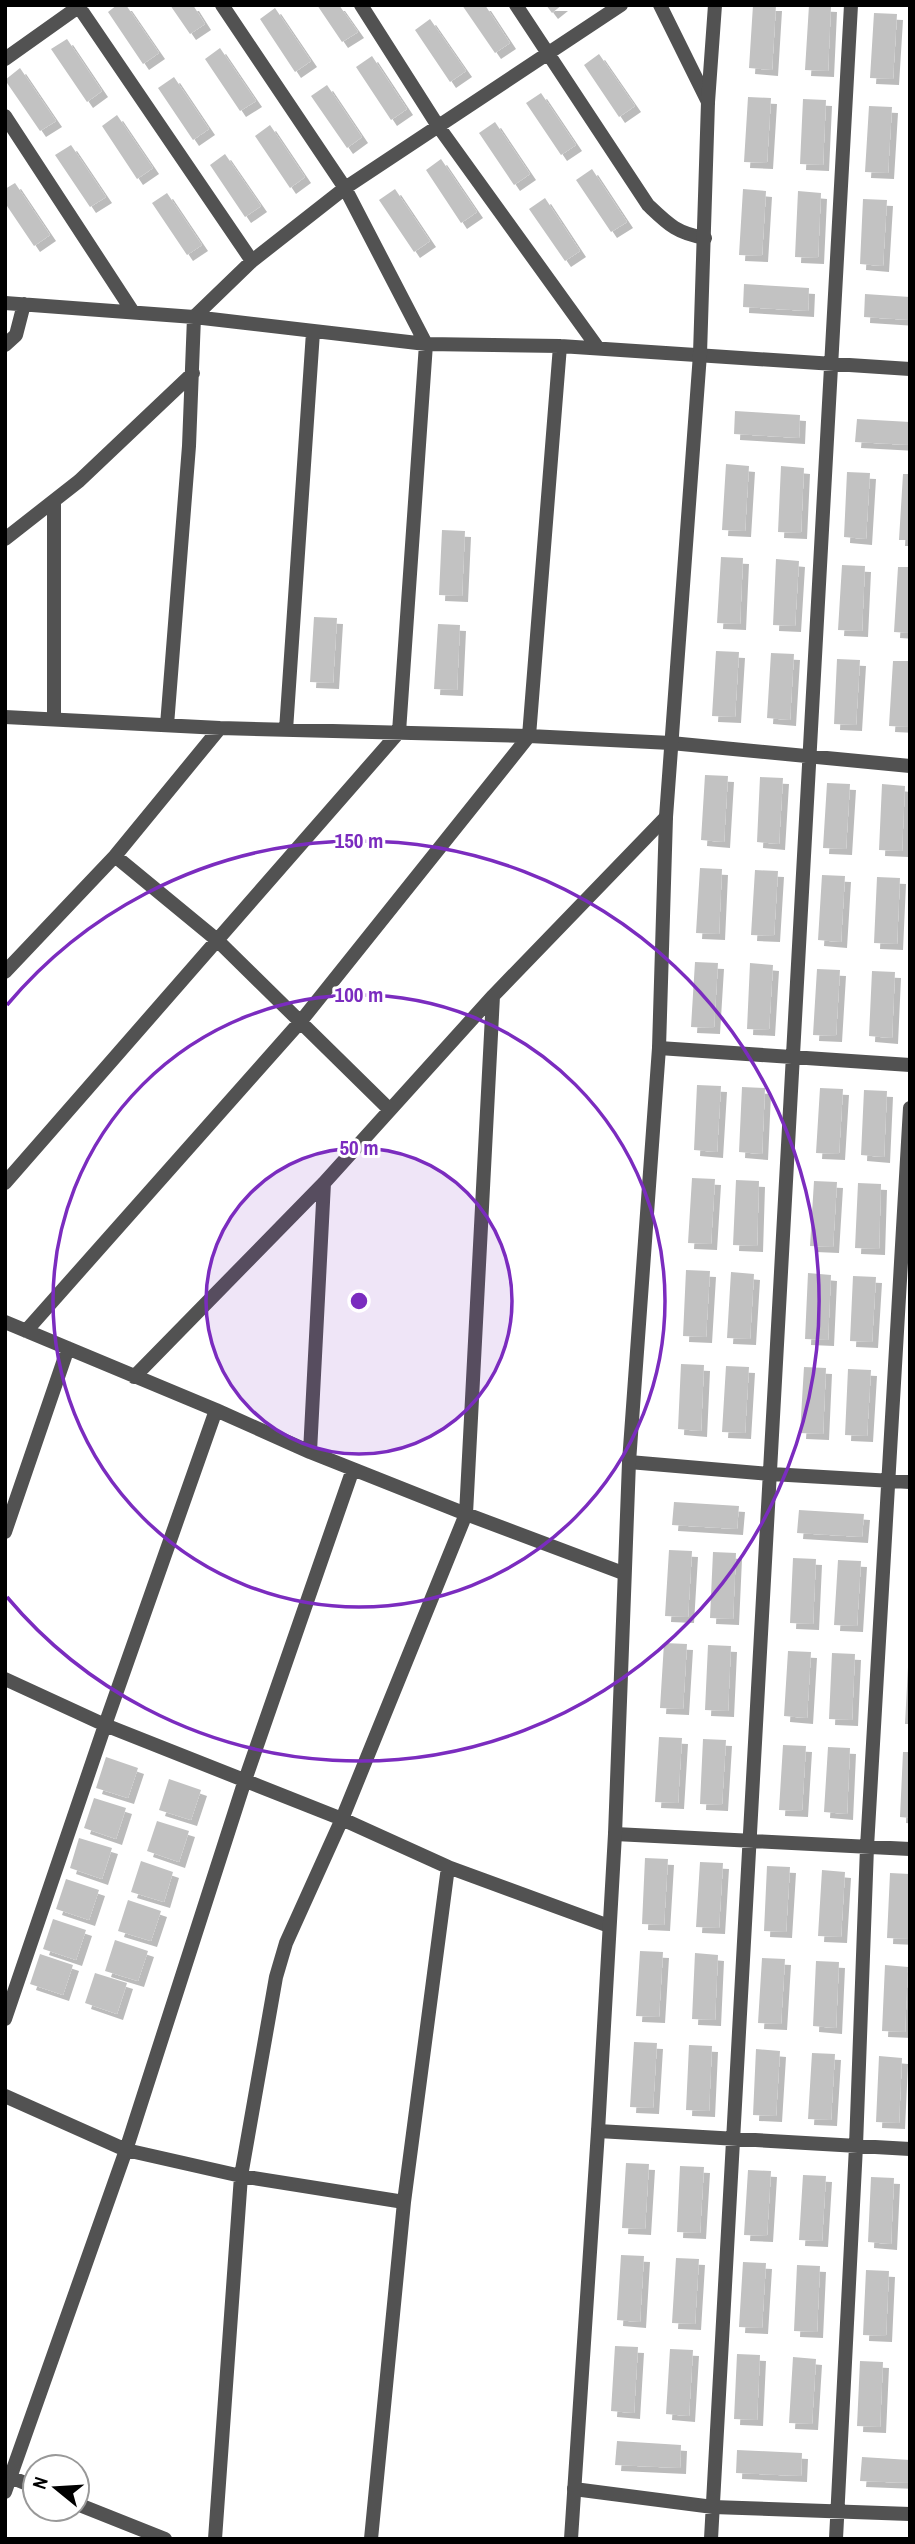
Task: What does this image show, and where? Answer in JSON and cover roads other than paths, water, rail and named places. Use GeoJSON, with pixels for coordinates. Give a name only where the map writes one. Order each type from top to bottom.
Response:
{"type":"FeatureCollection","features":[{"type":"Feature","properties":{"kind":"street"},"geometry":{"type":"LineString","coordinates":[[5,1183],[399,732],[426,344],[345,188],[222,5]]}},
{"type":"Feature","properties":{"kind":"street"},"geometry":{"type":"LineString","coordinates":[[361,5],[438,127],[598,348]]}},
{"type":"Feature","properties":{"kind":"street"},"geometry":{"type":"LineString","coordinates":[[516,5],[648,205],[673,229],[686,235],[705,238]]}},
{"type":"Feature","properties":{"kind":"street"},"geometry":{"type":"LineString","coordinates":[[167,725],[193,373],[194,317],[252,261],[345,188],[621,5]]}},
{"type":"Feature","properties":{"kind":"street"},"geometry":{"type":"LineString","coordinates":[[660,5],[708,102]]}},
{"type":"Feature","properties":{"kind":"street"},"geometry":{"type":"LineString","coordinates":[[571,2539],[615,1834],[628,1462],[659,1048],[666,817],[699,354],[708,102],[715,5]]}},
{"type":"Feature","properties":{"kind":"street"},"geometry":{"type":"LineString","coordinates":[[711,2539],[851,5]]}},
{"type":"Feature","properties":{"kind":"street"},"geometry":{"type":"LineString","coordinates":[[5,59],[80,6],[252,261]]}},
{"type":"Feature","properties":{"kind":"street"},"geometry":{"type":"LineString","coordinates":[[5,116],[133,313]]}},
{"type":"Feature","properties":{"kind":"street"},"geometry":{"type":"LineString","coordinates":[[5,303],[194,317],[426,344],[560,346],[910,369]]}},
{"type":"Feature","properties":{"kind":"street"},"geometry":{"type":"LineString","coordinates":[[5,345],[16,335],[24,304]]}},
{"type":"Feature","properties":{"kind":"street"},"geometry":{"type":"LineString","coordinates":[[286,730],[313,332]]}},
{"type":"Feature","properties":{"kind":"street"},"geometry":{"type":"LineString","coordinates":[[26,1331],[301,1021],[529,736],[560,346]]}},
{"type":"Feature","properties":{"kind":"street"},"geometry":{"type":"LineString","coordinates":[[5,539],[79,481],[193,373]]}},
{"type":"Feature","properties":{"kind":"street"},"geometry":{"type":"LineString","coordinates":[[54,501],[54,719]]}},
{"type":"Feature","properties":{"kind":"street"},"geometry":{"type":"LineString","coordinates":[[5,717],[220,728],[529,736],[671,743],[910,766]]}},
{"type":"Feature","properties":{"kind":"street"},"geometry":{"type":"LineString","coordinates":[[5,972],[116,856],[220,728]]}},
{"type":"Feature","properties":{"kind":"street"},"geometry":{"type":"LineString","coordinates":[[134,1377],[324,1183],[493,996],[666,817]]}},
{"type":"Feature","properties":{"kind":"street"},"geometry":{"type":"LineString","coordinates":[[116,856],[217,940],[390,1110]]}},
{"type":"Feature","properties":{"kind":"street"},"geometry":{"type":"LineString","coordinates":[[215,2539],[241,2176],[276,1977],[286,1943],[342,1819],[466,1514],[493,996]]}},
{"type":"Feature","properties":{"kind":"street"},"geometry":{"type":"LineString","coordinates":[[659,1048],[910,1065]]}},
{"type":"Feature","properties":{"kind":"street"},"geometry":{"type":"LineString","coordinates":[[836,2539],[856,2146],[867,1847],[910,1108]]}},
{"type":"Feature","properties":{"kind":"street"},"geometry":{"type":"LineString","coordinates":[[310,1452],[324,1183]]}},
{"type":"Feature","properties":{"kind":"street"},"geometry":{"type":"LineString","coordinates":[[5,1322],[310,1452],[623,1573]]}},
{"type":"Feature","properties":{"kind":"street"},"geometry":{"type":"LineString","coordinates":[[5,1532],[68,1348]]}},
{"type":"Feature","properties":{"kind":"street"},"geometry":{"type":"LineString","coordinates":[[5,2019],[216,1410]]}},
{"type":"Feature","properties":{"kind":"street"},"geometry":{"type":"LineString","coordinates":[[628,1462],[910,1482]]}},
{"type":"Feature","properties":{"kind":"street"},"geometry":{"type":"LineString","coordinates":[[7,2482],[127,2150],[245,1780],[353,1469]]}},
{"type":"Feature","properties":{"kind":"street"},"geometry":{"type":"LineString","coordinates":[[5,1679],[105,1725],[342,1819],[448,1867],[609,1926]]}},
{"type":"Feature","properties":{"kind":"street"},"geometry":{"type":"LineString","coordinates":[[615,1834],[910,1849]]}},
{"type":"Feature","properties":{"kind":"street"},"geometry":{"type":"LineString","coordinates":[[371,2539],[404,2202],[448,1867]]}},
{"type":"Feature","properties":{"kind":"street"},"geometry":{"type":"LineString","coordinates":[[5,2096],[127,2150],[241,2176],[404,2202]]}},
{"type":"Feature","properties":{"kind":"street"},"geometry":{"type":"LineString","coordinates":[[598,2131],[910,2149]]}},
{"type":"Feature","properties":{"kind":"street"},"geometry":{"type":"LineString","coordinates":[[574,2489],[713,2507],[910,2514]]}},
{"type":"Feature","properties":{"kind":"street"},"geometry":{"type":"LineString","coordinates":[[91,2510],[165,2539]]}}]}
